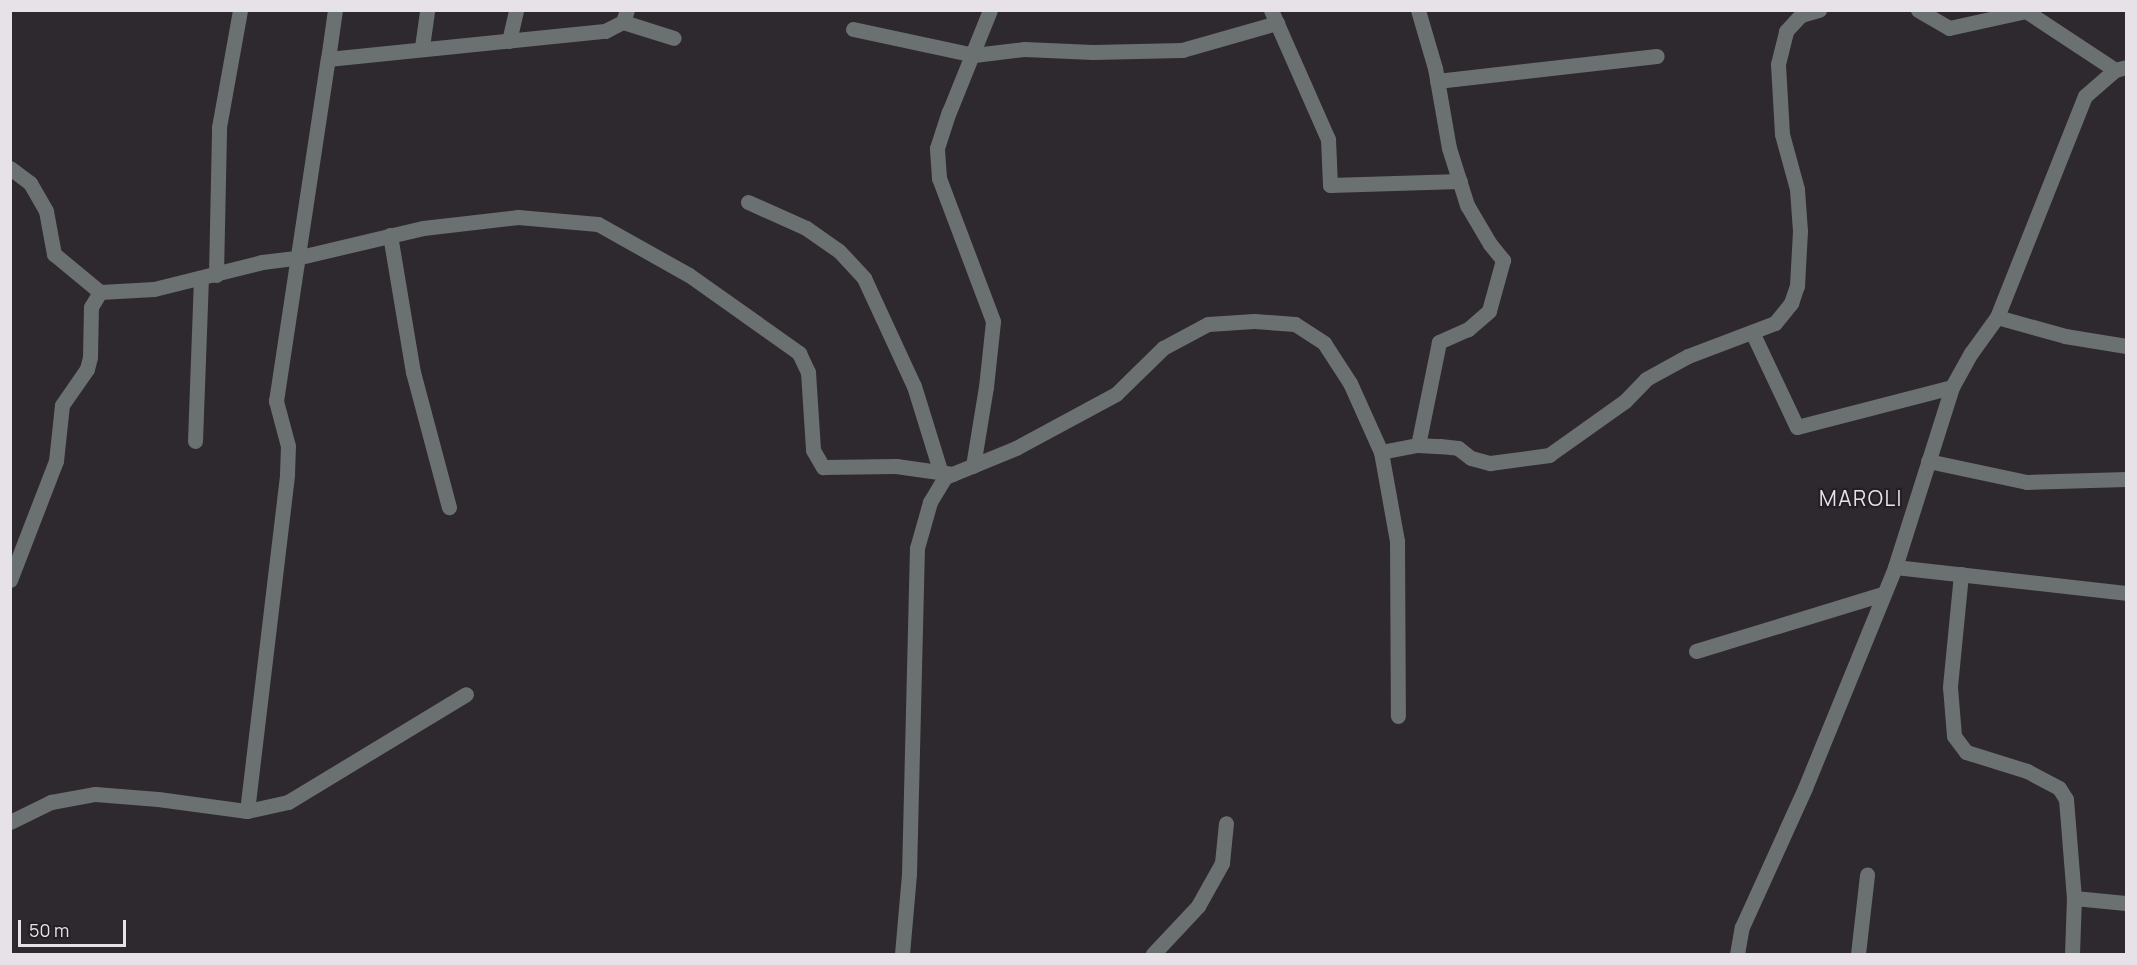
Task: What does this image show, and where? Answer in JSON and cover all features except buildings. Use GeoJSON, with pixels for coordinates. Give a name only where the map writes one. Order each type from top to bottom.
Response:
{"type":"FeatureCollection","features":[{"type":"Feature","properties":{"kind":"street"},"geometry":{"type":"LineString","coordinates":[[216,275],[219,127],[240,10]]}},
{"type":"Feature","properties":{"kind":"street"},"geometry":{"type":"LineString","coordinates":[[247,811],[287,474],[288,446],[276,401],[335,10]]}},
{"type":"Feature","properties":{"kind":"street"},"geometry":{"type":"LineString","coordinates":[[422,48],[427,10]]}},
{"type":"Feature","properties":{"kind":"street"},"geometry":{"type":"LineString","coordinates":[[509,41],[516,10]]}},
{"type":"Feature","properties":{"kind":"street"},"geometry":{"type":"LineString","coordinates":[[973,466],[986,387],[993,321],[939,178],[937,148],[990,10]]}},
{"type":"Feature","properties":{"kind":"street"},"geometry":{"type":"LineString","coordinates":[[1418,10],[1437,81],[1449,148],[1467,205],[1490,244],[1503,260],[1489,311],[1468,329],[1439,342],[1418,445]]}},
{"type":"Feature","properties":{"kind":"street"},"geometry":{"type":"LineString","coordinates":[[1381,452],[1418,445],[1458,448],[1472,458],[1490,463],[1549,455],[1625,401],[1646,379],[1688,356],[1774,323],[1791,303],[1797,286],[1800,231],[1797,189],[1782,134],[1778,100],[1778,64],[1786,30],[1801,15],[1819,10]]}},
{"type":"Feature","properties":{"kind":"street"},"geometry":{"type":"LineString","coordinates":[[1737,954],[1742,927],[1786,825],[1805,788],[1895,567],[1952,387],[1971,353],[1997,317],[2085,96],[2121,69],[2026,11],[1949,28],[1918,10]]}},
{"type":"Feature","properties":{"kind":"street"},"geometry":{"type":"LineString","coordinates":[[327,59],[606,30],[625,16],[674,38]]}},
{"type":"Feature","properties":{"kind":"street"},"geometry":{"type":"LineString","coordinates":[[853,29],[974,55],[1024,49],[1093,52],[1182,50],[1274,17],[1328,139],[1330,185],[1460,181]]}},
{"type":"Feature","properties":{"kind":"street"},"geometry":{"type":"LineString","coordinates":[[1437,81],[1657,56]]}},
{"type":"Feature","properties":{"kind":"street"},"geometry":{"type":"LineString","coordinates":[[10,168],[30,183],[46,211],[54,254],[100,292],[154,290],[262,262],[296,258],[423,228],[518,218],[597,224],[689,275],[799,353],[808,372],[813,450],[823,467],[896,466],[946,473],[973,466],[1043,434],[1116,394],[1163,348],[1208,324],[1254,321],[1295,324],[1324,343],[1350,383],[1381,452],[1397,541],[1398,716]]}},
{"type":"Feature","properties":{"kind":"street"},"geometry":{"type":"LineString","coordinates":[[748,202],[806,228],[839,251],[864,278],[914,386],[946,473],[930,502],[917,548],[909,874],[902,954]]}},
{"type":"Feature","properties":{"kind":"street"},"geometry":{"type":"LineString","coordinates":[[390,235],[413,372],[450,507]]}},
{"type":"Feature","properties":{"kind":"street"},"geometry":{"type":"LineString","coordinates":[[195,441],[201,279]]}},
{"type":"Feature","properties":{"kind":"street"},"geometry":{"type":"LineString","coordinates":[[10,580],[56,461],[62,405],[87,369],[90,357],[91,307],[100,292]]}},
{"type":"Feature","properties":{"kind":"street"},"geometry":{"type":"LineString","coordinates":[[1997,317],[2065,336],[2127,346]]}},
{"type":"Feature","properties":{"kind":"street"},"geometry":{"type":"LineString","coordinates":[[1752,332],[1797,427],[1952,387]]}},
{"type":"Feature","properties":{"kind":"street"},"geometry":{"type":"LineString","coordinates":[[1928,461],[2027,482],[2127,479]]}},
{"type":"Feature","properties":{"kind":"street"},"geometry":{"type":"LineString","coordinates":[[1895,567],[2127,593]]}},
{"type":"Feature","properties":{"kind":"street"},"geometry":{"type":"LineString","coordinates":[[1961,574],[1950,687],[1954,736],[1966,752],[2027,771],[2059,788],[2066,799],[2074,898],[2072,954]]}},
{"type":"Feature","properties":{"kind":"street"},"geometry":{"type":"LineString","coordinates":[[1696,651],[1883,594]]}},
{"type":"Feature","properties":{"kind":"street"},"geometry":{"type":"LineString","coordinates":[[10,822],[51,802],[95,794],[158,799],[247,811],[288,802],[466,694]]}},
{"type":"Feature","properties":{"kind":"street"},"geometry":{"type":"LineString","coordinates":[[1153,954],[1198,906],[1222,863],[1226,823]]}},
{"type":"Feature","properties":{"kind":"street"},"geometry":{"type":"LineString","coordinates":[[1858,954],[1867,875]]}},
{"type":"Feature","properties":{"kind":"street"},"geometry":{"type":"LineString","coordinates":[[2074,898],[2127,903]]}},
{"type":"Feature","properties":{"kind":"district","name":"MAROLI"},"geometry":{"type":"Point","coordinates":[1861,498]}}]}
